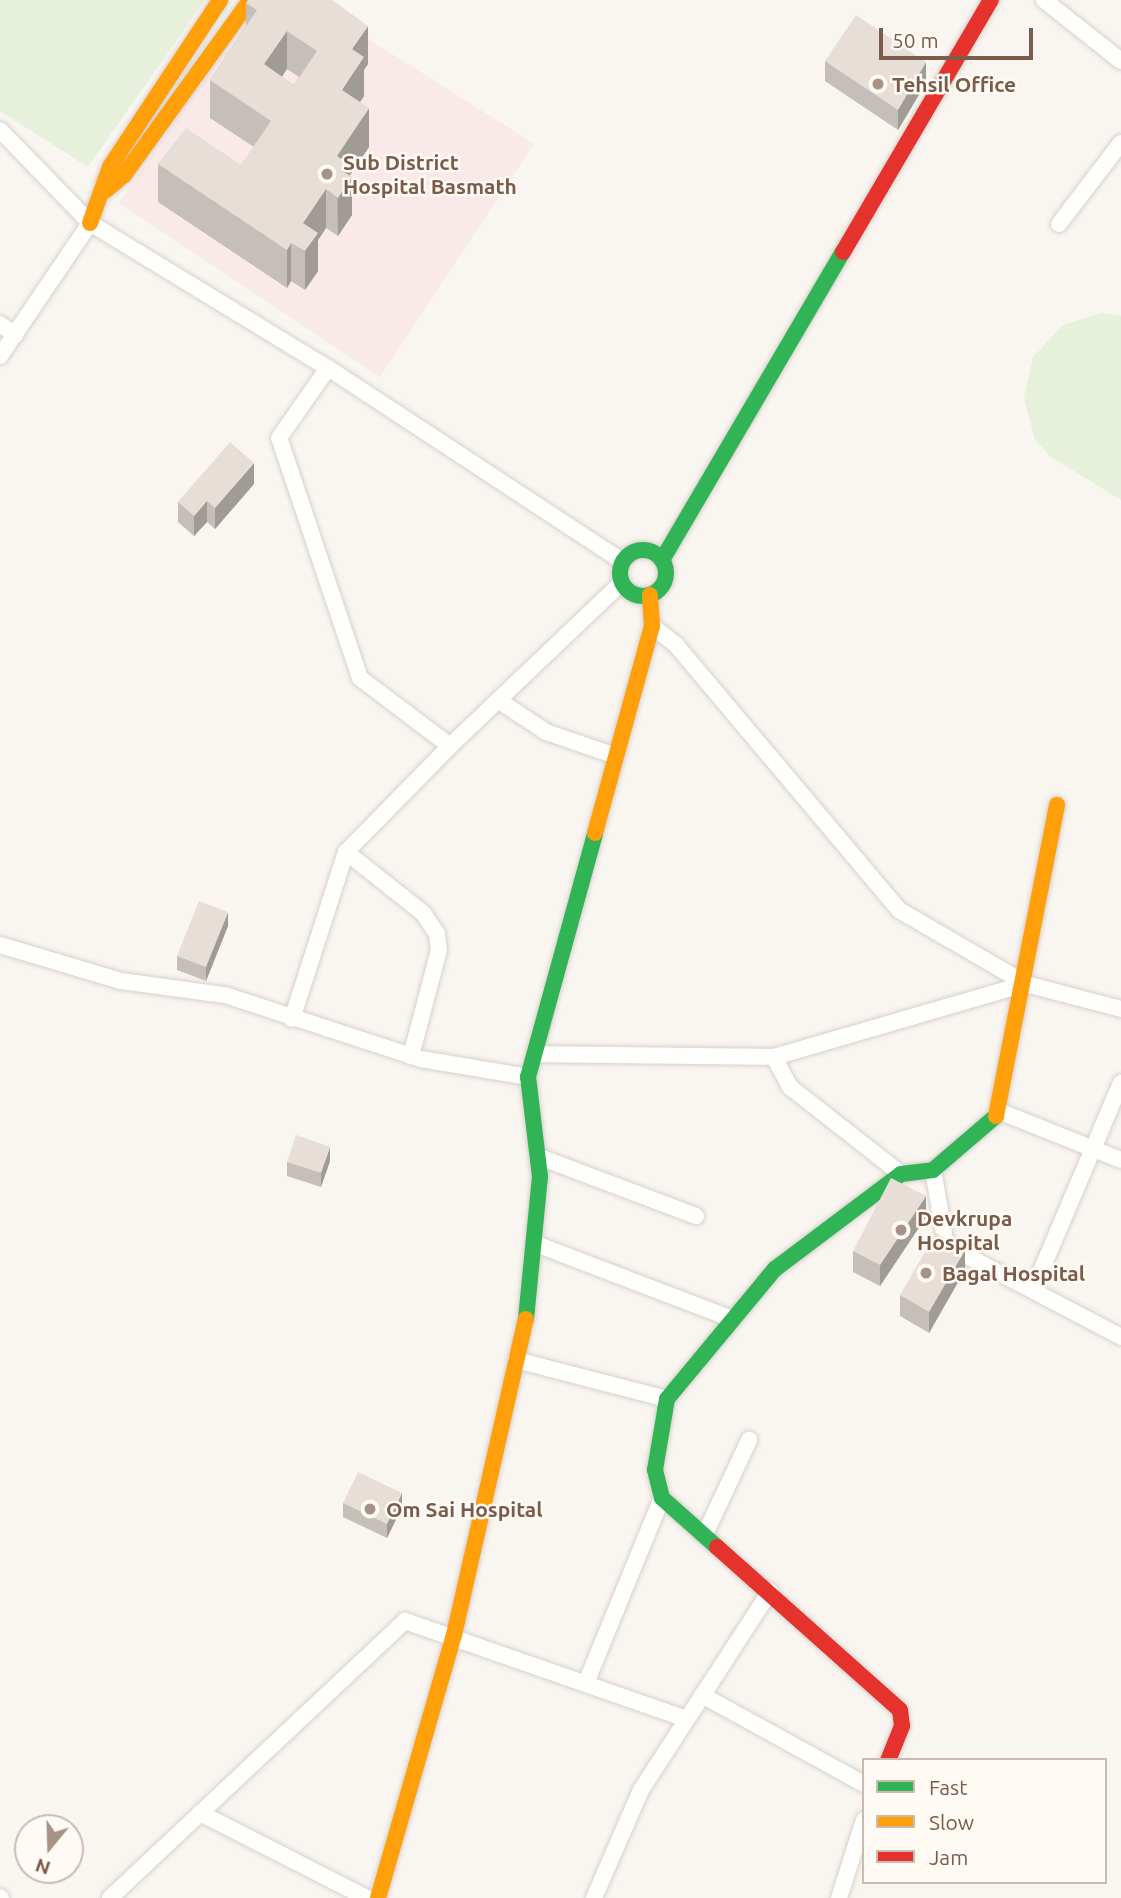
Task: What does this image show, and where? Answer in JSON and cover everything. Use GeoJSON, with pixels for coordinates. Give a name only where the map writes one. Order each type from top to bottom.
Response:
{"type":"FeatureCollection","features":[{"type":"Feature","properties":{"kind":"main road"},"geometry":{"type":"LineString","coordinates":[[90,223],[106,190],[110,167],[220,0]]}},
{"type":"Feature","properties":{"kind":"main road"},"geometry":{"type":"LineString","coordinates":[[106,190],[124,175],[250,0]]}},
{"type":"Feature","properties":{"kind":"main road"},"geometry":{"type":"LineString","coordinates":[[378,1898],[454,1635],[516,1360],[536,1244],[537,1156],[528,1077],[652,626],[650,595],[666,577],[662,561],[991,0]]}},
{"type":"Feature","properties":{"kind":"main road"},"geometry":{"type":"LineString","coordinates":[[650,595],[628,592],[621,583],[622,561],[642,550],[662,561]]}},
{"type":"Feature","properties":{"kind":"main road"},"geometry":{"type":"LineString","coordinates":[[889,1758],[902,1726],[900,1710],[706,1532],[662,1497],[655,1470],[667,1399],[775,1269],[901,1174],[933,1170],[1001,1112],[1057,805]]}},
{"type":"Feature","properties":{"kind":"street"},"geometry":{"type":"LineString","coordinates":[[1044,0],[1121,61]]}},
{"type":"Feature","properties":{"kind":"street"},"geometry":{"type":"LineString","coordinates":[[0,130],[90,223],[328,368],[622,561]]}},
{"type":"Feature","properties":{"kind":"street"},"geometry":{"type":"LineString","coordinates":[[1059,224],[1121,143]]}},
{"type":"Feature","properties":{"kind":"street"},"geometry":{"type":"LineString","coordinates":[[0,356],[90,223]]}},
{"type":"Feature","properties":{"kind":"street"},"geometry":{"type":"LineString","coordinates":[[0,324],[15,335]]}},
{"type":"Feature","properties":{"kind":"street"},"geometry":{"type":"LineString","coordinates":[[328,368],[279,438],[360,678],[450,746]]}},
{"type":"Feature","properties":{"kind":"street"},"geometry":{"type":"LineString","coordinates":[[292,1019],[346,852],[450,746],[621,583]]}},
{"type":"Feature","properties":{"kind":"street"},"geometry":{"type":"LineString","coordinates":[[652,626],[676,645],[899,910],[1026,984],[1121,1009]]}},
{"type":"Feature","properties":{"kind":"street"},"geometry":{"type":"LineString","coordinates":[[498,700],[546,732],[615,756]]}},
{"type":"Feature","properties":{"kind":"street"},"geometry":{"type":"LineString","coordinates":[[346,852],[423,913],[437,934],[439,950],[411,1056]]}},
{"type":"Feature","properties":{"kind":"street"},"geometry":{"type":"LineString","coordinates":[[0,945],[121,981],[225,995],[411,1056],[528,1077]]}},
{"type":"Feature","properties":{"kind":"street"},"geometry":{"type":"LineString","coordinates":[[535,1054],[774,1057],[1026,984]]}},
{"type":"Feature","properties":{"kind":"street"},"geometry":{"type":"LineString","coordinates":[[774,1057],[790,1087],[901,1174]]}},
{"type":"Feature","properties":{"kind":"street"},"geometry":{"type":"LineString","coordinates":[[1033,1290],[1098,1149],[1121,1083]]}},
{"type":"Feature","properties":{"kind":"street"},"geometry":{"type":"LineString","coordinates":[[1001,1112],[1121,1160]]}},
{"type":"Feature","properties":{"kind":"street"},"geometry":{"type":"LineString","coordinates":[[537,1156],[696,1216]]}},
{"type":"Feature","properties":{"kind":"street"},"geometry":{"type":"LineString","coordinates":[[933,1170],[946,1245],[1121,1336]]}},
{"type":"Feature","properties":{"kind":"street"},"geometry":{"type":"LineString","coordinates":[[536,1244],[732,1319]]}},
{"type":"Feature","properties":{"kind":"street"},"geometry":{"type":"LineString","coordinates":[[516,1360],[667,1399]]}},
{"type":"Feature","properties":{"kind":"street"},"geometry":{"type":"LineString","coordinates":[[706,1532],[749,1440]]}},
{"type":"Feature","properties":{"kind":"street"},"geometry":{"type":"LineString","coordinates":[[586,1682],[662,1497]]}},
{"type":"Feature","properties":{"kind":"street"},"geometry":{"type":"LineString","coordinates":[[594,1898],[642,1790],[770,1591]]}},
{"type":"Feature","properties":{"kind":"street"},"geometry":{"type":"LineString","coordinates":[[110,1898],[405,1621],[454,1635],[686,1719]]}},
{"type":"Feature","properties":{"kind":"street"},"geometry":{"type":"LineString","coordinates":[[702,1696],[862,1783]]}},
{"type":"Feature","properties":{"kind":"street"},"geometry":{"type":"LineString","coordinates":[[200,1813],[367,1898]]}},
{"type":"Feature","properties":{"kind":"street"},"geometry":{"type":"LineString","coordinates":[[839,1898],[862,1826]]}},
{"type":"Feature","properties":{"kind":"shaded area","name":"Sub District Hospital Basmath"},"geometry":{"type":"Polygon","coordinates":[[[258,0],[307,0],[534,144],[380,377],[119,203],[258,0]]]}},
{"type":"Feature","properties":{"kind":"green space"},"geometry":{"type":"Polygon","coordinates":[[[0,0],[205,0],[88,167],[0,111],[0,0]]]}},
{"type":"Feature","properties":{"kind":"green space"},"geometry":{"type":"Polygon","coordinates":[[[1102,313],[1121,316],[1121,500],[1051,457],[1035,440],[1024,398],[1033,357],[1063,325],[1102,313]]]}},
{"type":"Feature","properties":{"kind":"building"},"geometry":{"type":"Polygon","coordinates":[[[248,0],[332,0],[368,26],[352,49],[364,57],[342,90],[369,108],[337,156],[346,162],[341,170],[352,177],[338,198],[326,189],[303,223],[318,233],[305,251],[291,243],[287,250],[158,164],[186,128],[241,165],[271,121],[210,80],[257,10],[246,3],[248,0]],[[287,31],[264,64],[294,85],[317,51],[287,31]]]}},
{"type":"Feature","properties":{"kind":"building"},"geometry":{"type":"Polygon","coordinates":[[[856,15],[926,62],[898,110],[825,61],[856,15]]]}},
{"type":"Feature","properties":{"kind":"building"},"geometry":{"type":"Polygon","coordinates":[[[230,442],[254,463],[215,508],[207,501],[194,516],[178,502],[230,442]]]}},
{"type":"Feature","properties":{"kind":"building"},"geometry":{"type":"Polygon","coordinates":[[[199,901],[228,912],[206,967],[177,956],[199,901]]]}},
{"type":"Feature","properties":{"kind":"building"},"geometry":{"type":"Polygon","coordinates":[[[296,1135],[330,1147],[321,1173],[287,1162],[296,1135]]]}},
{"type":"Feature","properties":{"kind":"building"},"geometry":{"type":"Polygon","coordinates":[[[891,1178],[926,1196],[880,1265],[853,1251],[891,1178]]]}},
{"type":"Feature","properties":{"kind":"building"},"geometry":{"type":"Polygon","coordinates":[[[936,1233],[965,1250],[929,1312],[900,1295],[936,1233]]]}},
{"type":"Feature","properties":{"kind":"building"},"geometry":{"type":"Polygon","coordinates":[[[358,1472],[402,1493],[387,1524],[343,1503],[358,1472]]]}},
{"type":"Feature","properties":{"kind":"traffic: fast"},"geometry":{"type":"LineString","coordinates":[[662,560],[843,252]]}},
{"type":"Feature","properties":{"kind":"traffic: fast"},"geometry":{"type":"LineString","coordinates":[[643,550],[659,557],[666,573],[659,589],[643,596],[627,589],[620,573],[627,557],[643,550]]}},
{"type":"Feature","properties":{"kind":"traffic: fast"},"geometry":{"type":"LineString","coordinates":[[526,1319],[540,1177],[528,1077],[595,833]]}},
{"type":"Feature","properties":{"kind":"traffic: fast"},"geometry":{"type":"LineString","coordinates":[[717,1547],[662,1498],[655,1470],[667,1399],[775,1269],[901,1174],[933,1170],[996,1116]]}},
{"type":"Feature","properties":{"kind":"traffic: slow"},"geometry":{"type":"LineString","coordinates":[[90,223],[110,167],[220,0]]}},
{"type":"Feature","properties":{"kind":"traffic: slow"},"geometry":{"type":"LineString","coordinates":[[106,190],[124,175],[250,0]]}},
{"type":"Feature","properties":{"kind":"traffic: slow"},"geometry":{"type":"LineString","coordinates":[[595,833],[652,626],[650,595]]}},
{"type":"Feature","properties":{"kind":"traffic: slow"},"geometry":{"type":"LineString","coordinates":[[996,1116],[1057,805]]}},
{"type":"Feature","properties":{"kind":"traffic: slow"},"geometry":{"type":"LineString","coordinates":[[378,1898],[454,1635],[526,1319]]}},
{"type":"Feature","properties":{"kind":"traffic: jam"},"geometry":{"type":"LineString","coordinates":[[843,252],[991,0]]}},
{"type":"Feature","properties":{"kind":"traffic: jam"},"geometry":{"type":"LineString","coordinates":[[717,1547],[900,1710],[902,1726],[889,1758]]}},
{"type":"Feature","properties":{"kind":"place","name":"Tehsil Office"},"geometry":{"type":"Point","coordinates":[878,84]}},
{"type":"Feature","properties":{"kind":"place","name":"Sub District Hospital Basmath"},"geometry":{"type":"Point","coordinates":[327,174]}},
{"type":"Feature","properties":{"kind":"place","name":"Devkrupa Hospital"},"geometry":{"type":"Point","coordinates":[901,1230]}},
{"type":"Feature","properties":{"kind":"place","name":"Bagal Hospital"},"geometry":{"type":"Point","coordinates":[926,1273]}},
{"type":"Feature","properties":{"kind":"place","name":"Om Sai Hospital"},"geometry":{"type":"Point","coordinates":[370,1509]}}]}
